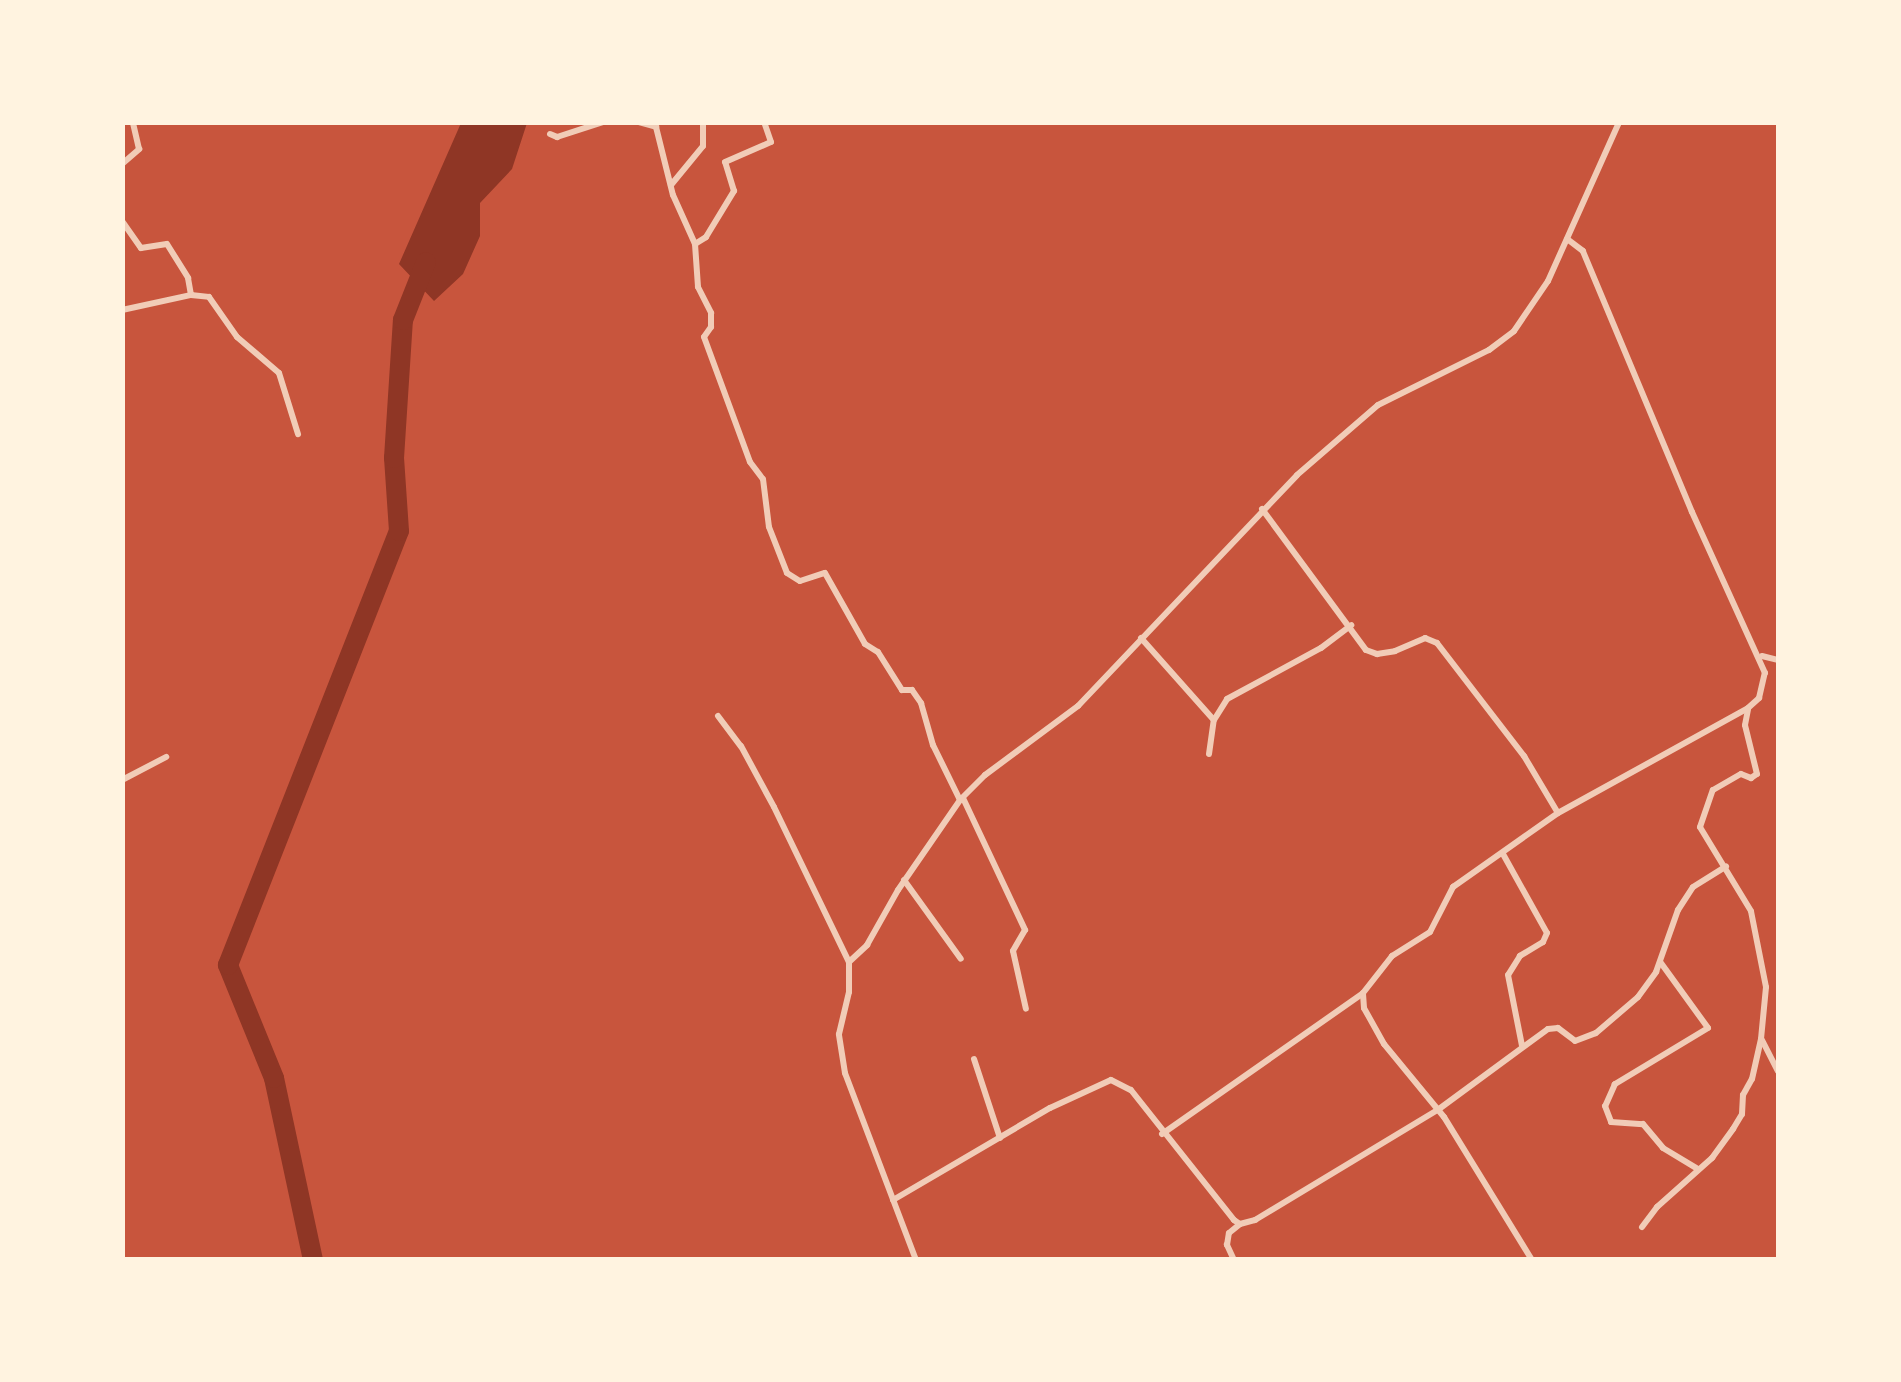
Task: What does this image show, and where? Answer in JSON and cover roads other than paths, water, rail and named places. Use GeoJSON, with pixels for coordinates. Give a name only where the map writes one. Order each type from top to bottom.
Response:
{"type":"FeatureCollection","features":[{"type":"Feature","properties":{"kind":"street"},"geometry":{"type":"LineString","coordinates":[[122,164],[139,150],[133,122]]}},
{"type":"Feature","properties":{"kind":"street"},"geometry":{"type":"LineString","coordinates":[[550,134],[557,136],[604,122]]}},
{"type":"Feature","properties":{"kind":"street"},"geometry":{"type":"LineString","coordinates":[[639,122],[656,127],[671,185],[695,244],[698,286],[711,313],[711,327],[704,337],[750,462],[763,479],[769,527],[788,573],[800,581],[825,573],[865,644],[878,652],[902,690],[912,690],[920,703],[933,745],[1026,930],[1013,951],[1026,1009]]}},
{"type":"Feature","properties":{"kind":"street"},"geometry":{"type":"LineString","coordinates":[[671,185],[703,146],[702,122]]}},
{"type":"Feature","properties":{"kind":"street"},"geometry":{"type":"LineString","coordinates":[[695,244],[706,237],[734,191],[725,162],[770,142],[764,122]]}},
{"type":"Feature","properties":{"kind":"street"},"geometry":{"type":"LineString","coordinates":[[849,962],[867,945],[965,802],[1008,758],[1071,713],[1378,404],[1506,339],[1534,305],[1568,239],[1619,122]]}},
{"type":"Feature","properties":{"kind":"street"},"geometry":{"type":"LineString","coordinates":[[122,221],[141,248],[166,244],[188,278],[191,295]]}},
{"type":"Feature","properties":{"kind":"street"},"geometry":{"type":"LineString","coordinates":[[1162,1134],[1363,993],[1392,956],[1430,932],[1453,886],[1558,813],[1748,708],[1759,698],[1765,683],[1761,656],[1692,512],[1580,246],[1568,239]]}},
{"type":"Feature","properties":{"kind":"street"},"geometry":{"type":"LineString","coordinates":[[122,310],[191,295],[213,300],[237,337],[278,373],[298,434]]}},
{"type":"Feature","properties":{"kind":"street"},"geometry":{"type":"LineString","coordinates":[[1266,513],[1351,624],[1366,650],[1377,654],[1425,638],[1437,643],[1524,756],[1558,813]]}},
{"type":"Feature","properties":{"kind":"street"},"geometry":{"type":"LineString","coordinates":[[1209,754],[1214,720],[1234,694],[1321,648],[1351,624]]}},
{"type":"Feature","properties":{"kind":"street"},"geometry":{"type":"LineString","coordinates":[[1144,642],[1214,720]]}},
{"type":"Feature","properties":{"kind":"street"},"geometry":{"type":"LineString","coordinates":[[1761,656],[1778,660]]}},
{"type":"Feature","properties":{"kind":"street"},"geometry":{"type":"LineString","coordinates":[[1642,1227],[1696,1168],[1712,1158],[1742,1114],[1743,1095],[1752,1079],[1761,1039],[1766,987],[1751,910],[1702,831],[1700,820],[1713,790],[1742,774],[1751,778],[1758,774],[1745,725],[1748,708]]}},
{"type":"Feature","properties":{"kind":"street"},"geometry":{"type":"LineString","coordinates":[[718,716],[741,746],[774,807],[849,962],[849,992],[839,1034],[842,1061],[899,1198],[916,1260]]}},
{"type":"Feature","properties":{"kind":"street"},"geometry":{"type":"LineString","coordinates":[[122,780],[166,756]]}},
{"type":"Feature","properties":{"kind":"street"},"geometry":{"type":"LineString","coordinates":[[1503,854],[1547,933],[1544,942],[1520,956],[1508,975],[1522,1047]]}},
{"type":"Feature","properties":{"kind":"street"},"geometry":{"type":"LineString","coordinates":[[1234,1260],[1227,1245],[1229,1233],[1240,1224],[1260,1218],[1438,1108],[1554,1027],[1575,1041],[1590,1038],[1638,996],[1661,964],[1687,894],[1726,866]]}},
{"type":"Feature","properties":{"kind":"street"},"geometry":{"type":"LineString","coordinates":[[908,884],[961,959]]}},
{"type":"Feature","properties":{"kind":"street"},"geometry":{"type":"LineString","coordinates":[[1661,964],[1708,1028],[1615,1084],[1604,1106],[1612,1122],[1644,1124],[1664,1148],[1696,1168]]}},
{"type":"Feature","properties":{"kind":"street"},"geometry":{"type":"LineString","coordinates":[[1363,993],[1364,1008],[1392,1056],[1438,1108],[1532,1260]]}},
{"type":"Feature","properties":{"kind":"street"},"geometry":{"type":"LineString","coordinates":[[1761,1039],[1778,1071]]}},
{"type":"Feature","properties":{"kind":"street"},"geometry":{"type":"LineString","coordinates":[[974,1060],[1000,1138]]}},
{"type":"Feature","properties":{"kind":"street"},"geometry":{"type":"LineString","coordinates":[[899,1198],[1091,1086],[1111,1080],[1130,1090],[1162,1134],[1240,1224]]}},
{"type":"Feature","properties":{"kind":"waterway"},"geometry":{"type":"LineString","coordinates":[[313,1260],[274,1078],[228,965],[399,531],[394,458],[403,320],[426,262]]}}]}
